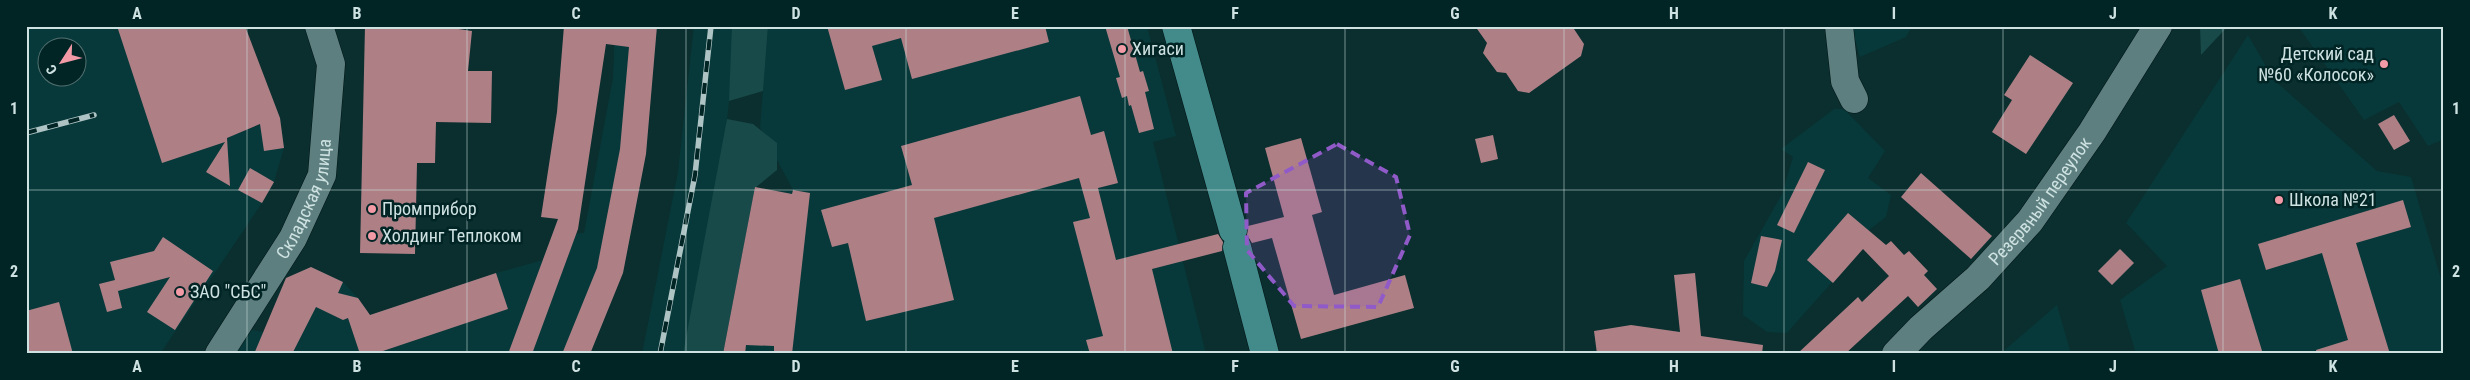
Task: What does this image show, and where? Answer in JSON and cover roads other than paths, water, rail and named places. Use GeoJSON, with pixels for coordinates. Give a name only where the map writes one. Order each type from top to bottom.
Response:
{"type":"FeatureCollection","features":[{"type":"Feature","properties":{"kind":"main road"},"geometry":{"type":"LineString","coordinates":[[1176,26],[1235,238],[1264,354]]}},
{"type":"Feature","properties":{"kind":"street","name":"Складская улица"},"geometry":{"type":"LineString","coordinates":[[220,354],[293,238],[322,175],[331,64],[319,26]]}},
{"type":"Feature","properties":{"kind":"street"},"geometry":{"type":"LineString","coordinates":[[1839,26],[1845,81],[1854,99]]}},
{"type":"Feature","properties":{"kind":"street","name":"Резервный переулок"},"geometry":{"type":"LineString","coordinates":[[1896,354],[1921,328],[1978,278],[2030,221],[2092,132],[2158,26]]}},
{"type":"Feature","properties":{"kind":"railway"},"geometry":{"type":"LineString","coordinates":[[660,354],[695,175],[711,26]]}},
{"type":"Feature","properties":{"kind":"railway"},"geometry":{"type":"LineString","coordinates":[[26,133],[94,115]]}},
{"type":"Feature","properties":{"kind":"place","name":"Хигаси"},"geometry":{"type":"Point","coordinates":[1122,49]}},
{"type":"Feature","properties":{"kind":"place","name":"Детский сад №60 «Колосок»"},"geometry":{"type":"Point","coordinates":[2384,64]}},
{"type":"Feature","properties":{"kind":"place","name":"Школа №21"},"geometry":{"type":"Point","coordinates":[2279,200]}},
{"type":"Feature","properties":{"kind":"place","name":"Промприбор"},"geometry":{"type":"Point","coordinates":[372,209]}},
{"type":"Feature","properties":{"kind":"place","name":"Холдинг Теплоком"},"geometry":{"type":"Point","coordinates":[372,236]}},
{"type":"Feature","properties":{"kind":"place","name":"ЗАО \"СБС\""},"geometry":{"type":"Point","coordinates":[180,292]}}]}
